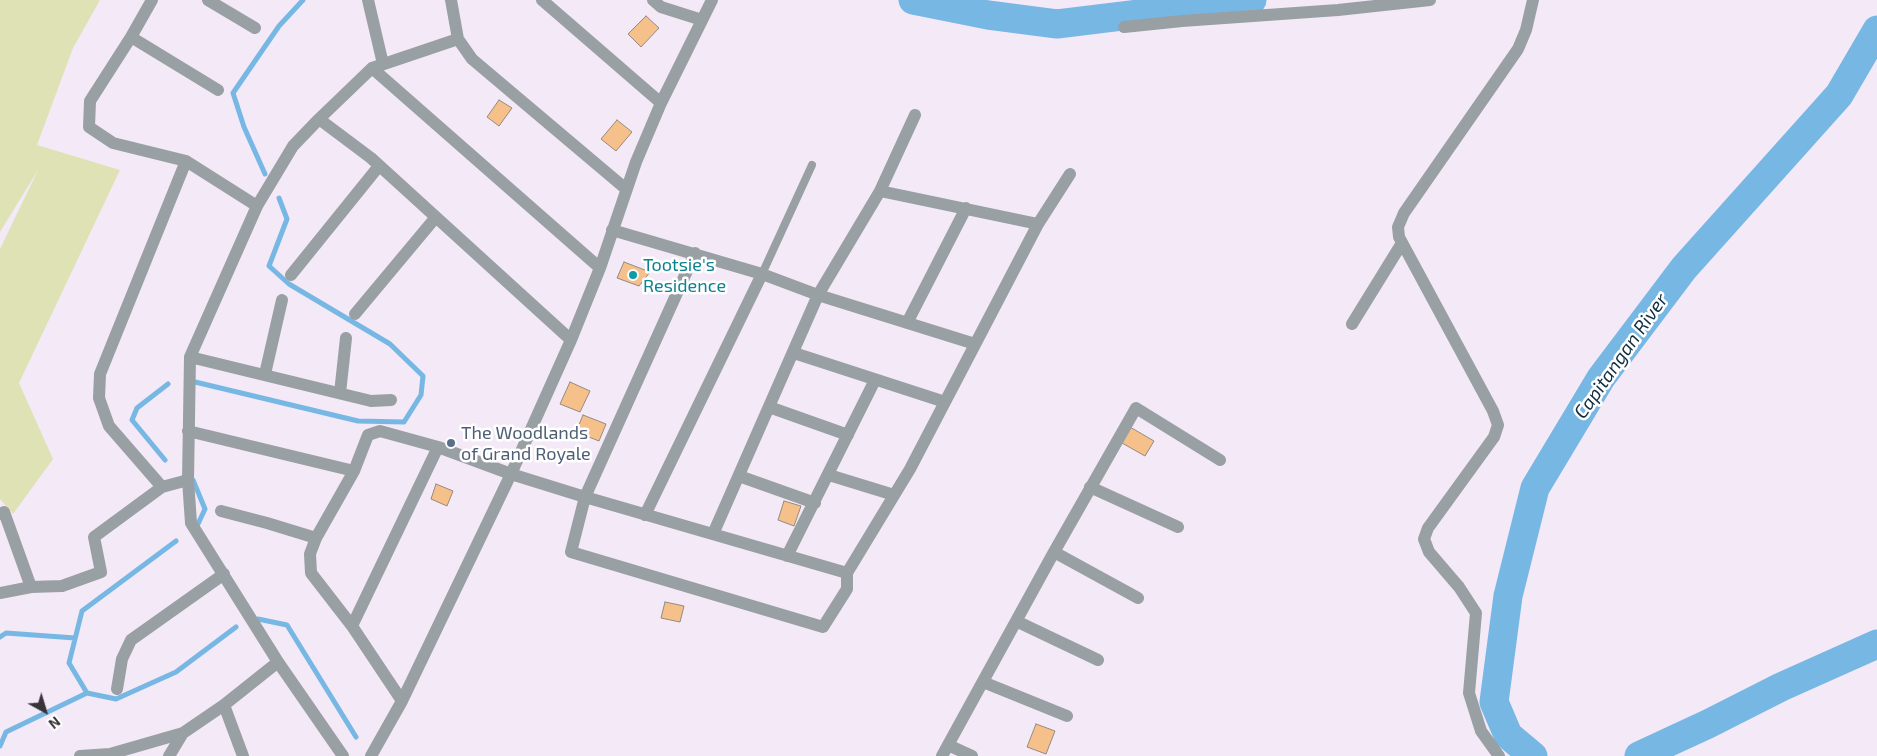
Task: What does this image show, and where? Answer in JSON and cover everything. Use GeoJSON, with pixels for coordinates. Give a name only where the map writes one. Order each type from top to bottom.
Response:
{"type":"FeatureCollection","features":[{"type":"Feature","properties":{"kind":"street"},"geometry":{"type":"LineString","coordinates":[[152,0],[90,101],[89,127],[113,143],[186,161],[257,206]]}},
{"type":"Feature","properties":{"kind":"street"},"geometry":{"type":"LineString","coordinates":[[208,0],[256,28]]}},
{"type":"Feature","properties":{"kind":"street"},"geometry":{"type":"LineString","coordinates":[[368,0],[378,66],[424,111],[600,268]]}},
{"type":"Feature","properties":{"kind":"street"},"geometry":{"type":"LineString","coordinates":[[451,0],[458,39],[472,59],[626,189]]}},
{"type":"Feature","properties":{"kind":"street"},"geometry":{"type":"LineString","coordinates":[[542,0],[661,103]]}},
{"type":"Feature","properties":{"kind":"street"},"geometry":{"type":"LineString","coordinates":[[653,0],[661,7],[702,20]]}},
{"type":"Feature","properties":{"kind":"street"},"geometry":{"type":"LineString","coordinates":[[371,756],[402,700],[511,474],[571,340],[600,268],[636,162],[661,103],[712,0]]}},
{"type":"Feature","properties":{"kind":"street"},"geometry":{"type":"LineString","coordinates":[[1124,27],[1349,4],[1430,0]]}},
{"type":"Feature","properties":{"kind":"street"},"geometry":{"type":"LineString","coordinates":[[1499,756],[1481,731],[1470,693],[1476,613],[1459,587],[1429,552],[1424,539],[1428,528],[1494,437],[1498,425],[1493,411],[1398,237],[1398,227],[1404,213],[1518,49],[1526,30],[1533,0]]}},
{"type":"Feature","properties":{"kind":"street"},"geometry":{"type":"LineString","coordinates":[[131,37],[218,90]]}},
{"type":"Feature","properties":{"kind":"street"},"geometry":{"type":"LineString","coordinates":[[343,756],[278,662],[191,523],[188,480],[190,357],[257,206],[293,146],[319,119],[378,66],[458,39]]}},
{"type":"Feature","properties":{"kind":"street"},"geometry":{"type":"LineString","coordinates":[[713,534],[818,295],[880,191],[914,115]]}},
{"type":"Feature","properties":{"kind":"street"},"geometry":{"type":"LineString","coordinates":[[319,119],[379,166],[571,340]]}},
{"type":"Feature","properties":{"kind":"street"},"geometry":{"type":"LineString","coordinates":[[162,487],[109,426],[99,398],[100,374],[186,161]]}},
{"type":"Feature","properties":{"kind":"street"},"geometry":{"type":"LineString","coordinates":[[291,275],[379,166]]}},
{"type":"Feature","properties":{"kind":"street"},"geometry":{"type":"LineString","coordinates":[[695,253],[585,497],[571,552],[823,627],[847,589],[847,573],[894,495],[946,402],[1038,224],[1070,174]]}},
{"type":"Feature","properties":{"kind":"street"},"geometry":{"type":"LineString","coordinates":[[880,191],[1038,224]]}},
{"type":"Feature","properties":{"kind":"street"},"geometry":{"type":"LineString","coordinates":[[907,323],[966,208]]}},
{"type":"Feature","properties":{"kind":"street"},"geometry":{"type":"LineString","coordinates":[[355,314],[436,217]]}},
{"type":"Feature","properties":{"kind":"street"},"geometry":{"type":"LineString","coordinates":[[612,230],[762,274],[818,295],[975,344]]}},
{"type":"Feature","properties":{"kind":"street"},"geometry":{"type":"LineString","coordinates":[[1352,324],[1402,243]]}},
{"type":"Feature","properties":{"kind":"street"},"geometry":{"type":"LineString","coordinates":[[645,515],[762,274]]}},
{"type":"Feature","properties":{"kind":"street"},"geometry":{"type":"LineString","coordinates":[[265,374],[282,300]]}},
{"type":"Feature","properties":{"kind":"street"},"geometry":{"type":"LineString","coordinates":[[340,393],[346,338]]}},
{"type":"Feature","properties":{"kind":"street"},"geometry":{"type":"LineString","coordinates":[[794,353],[946,402]]}},
{"type":"Feature","properties":{"kind":"street"},"geometry":{"type":"LineString","coordinates":[[190,357],[372,401],[392,400]]}},
{"type":"Feature","properties":{"kind":"street"},"geometry":{"type":"LineString","coordinates":[[787,556],[876,380]]}},
{"type":"Feature","properties":{"kind":"street"},"geometry":{"type":"LineString","coordinates":[[769,407],[848,435]]}},
{"type":"Feature","properties":{"kind":"street"},"geometry":{"type":"LineString","coordinates":[[972,756],[945,751],[1090,487],[1136,408],[1220,460]]}},
{"type":"Feature","properties":{"kind":"street"},"geometry":{"type":"LineString","coordinates":[[188,431],[354,471]]}},
{"type":"Feature","properties":{"kind":"street"},"geometry":{"type":"LineString","coordinates":[[402,700],[352,626],[311,572],[310,554],[316,538],[354,471],[368,435],[380,431],[438,447],[511,474],[585,497],[847,573]]}},
{"type":"Feature","properties":{"kind":"street"},"geometry":{"type":"LineString","coordinates":[[352,626],[438,447]]}},
{"type":"Feature","properties":{"kind":"street"},"geometry":{"type":"LineString","coordinates":[[828,475],[894,495]]}},
{"type":"Feature","properties":{"kind":"street"},"geometry":{"type":"LineString","coordinates":[[739,476],[815,503]]}},
{"type":"Feature","properties":{"kind":"street"},"geometry":{"type":"LineString","coordinates":[[0,593],[31,587],[62,586],[101,572],[94,537],[162,487],[188,480]]}},
{"type":"Feature","properties":{"kind":"street"},"geometry":{"type":"LineString","coordinates":[[1090,487],[1178,527]]}},
{"type":"Feature","properties":{"kind":"street"},"geometry":{"type":"LineString","coordinates":[[221,511],[316,538]]}},
{"type":"Feature","properties":{"kind":"street"},"geometry":{"type":"LineString","coordinates":[[0,514],[4,512],[31,587]]}},
{"type":"Feature","properties":{"kind":"street"},"geometry":{"type":"LineString","coordinates":[[1054,552],[1138,598]]}},
{"type":"Feature","properties":{"kind":"street"},"geometry":{"type":"LineString","coordinates":[[118,688],[122,659],[131,640],[224,574]]}},
{"type":"Feature","properties":{"kind":"street"},"geometry":{"type":"LineString","coordinates":[[1016,621],[1098,660]]}},
{"type":"Feature","properties":{"kind":"street"},"geometry":{"type":"LineString","coordinates":[[80,756],[110,754],[183,733],[224,705],[278,662]]}},
{"type":"Feature","properties":{"kind":"street"},"geometry":{"type":"LineString","coordinates":[[983,682],[1067,716]]}},
{"type":"Feature","properties":{"kind":"street"},"geometry":{"type":"LineString","coordinates":[[224,705],[243,756]]}},
{"type":"Feature","properties":{"kind":"street"},"geometry":{"type":"LineString","coordinates":[[169,756],[183,733]]}},
{"type":"Feature","properties":{"kind":"lane"},"geometry":{"type":"LineString","coordinates":[[762,274],[812,165]]}},
{"type":"Feature","properties":{"kind":"green space"},"geometry":{"type":"Polygon","coordinates":[[[0,0],[100,0],[73,48],[37,145],[120,170],[19,383],[53,459],[13,514],[0,499],[0,249],[38,170],[0,232],[0,0]]]}},
{"type":"Feature","properties":{"kind":"building"},"geometry":{"type":"Polygon","coordinates":[[[646,16],[659,28],[641,47],[628,34],[646,16]]]}},
{"type":"Feature","properties":{"kind":"building"},"geometry":{"type":"Polygon","coordinates":[[[499,100],[512,108],[499,126],[487,117],[499,100]]]}},
{"type":"Feature","properties":{"kind":"building"},"geometry":{"type":"Polygon","coordinates":[[[617,120],[632,132],[616,151],[601,139],[617,120]]]}},
{"type":"Feature","properties":{"kind":"building","name":"Tootsie's Residence"},"geometry":{"type":"Polygon","coordinates":[[[624,262],[650,272],[639,286],[617,278],[624,262]]]}},
{"type":"Feature","properties":{"kind":"building"},"geometry":{"type":"Polygon","coordinates":[[[570,382],[590,391],[580,412],[560,404],[570,382]]]}},
{"type":"Feature","properties":{"kind":"building"},"geometry":{"type":"Polygon","coordinates":[[[583,415],[606,424],[599,441],[576,432],[583,415]]]}},
{"type":"Feature","properties":{"kind":"building"},"geometry":{"type":"Polygon","coordinates":[[[1130,427],[1154,441],[1145,456],[1122,443],[1130,427]]]}},
{"type":"Feature","properties":{"kind":"building"},"geometry":{"type":"Polygon","coordinates":[[[436,484],[453,491],[447,506],[431,499],[436,484]]]}},
{"type":"Feature","properties":{"kind":"building"},"geometry":{"type":"Polygon","coordinates":[[[784,501],[801,506],[794,526],[778,520],[784,501]]]}},
{"type":"Feature","properties":{"kind":"building"},"geometry":{"type":"Polygon","coordinates":[[[665,602],[684,606],[680,622],[661,618],[665,602]]]}},
{"type":"Feature","properties":{"kind":"building"},"geometry":{"type":"Polygon","coordinates":[[[1036,724],[1055,731],[1046,754],[1027,747],[1036,724]]]}},
{"type":"Feature","properties":{"kind":"waterway"},"geometry":{"type":"LineString","coordinates":[[265,174],[244,127],[233,93],[279,26],[303,0]]}},
{"type":"Feature","properties":{"kind":"waterway","name":"Capitangan River"},"geometry":{"type":"LineString","coordinates":[[913,0],[988,15],[1057,24],[1252,0]]}},
{"type":"Feature","properties":{"kind":"waterway","name":"Capitangan River"},"geometry":{"type":"LineString","coordinates":[[1533,756],[1508,735],[1494,702],[1508,596],[1535,488],[1601,378],[1684,268],[1839,95],[1877,30]]}},
{"type":"Feature","properties":{"kind":"waterway"},"geometry":{"type":"LineString","coordinates":[[191,381],[358,421],[404,422],[421,395],[423,376],[390,344],[289,284],[269,266],[287,219],[279,198]]}},
{"type":"Feature","properties":{"kind":"waterway"},"geometry":{"type":"LineString","coordinates":[[165,460],[132,420],[137,408],[168,384]]}},
{"type":"Feature","properties":{"kind":"waterway"},"geometry":{"type":"LineString","coordinates":[[193,480],[205,509],[197,526]]}},
{"type":"Feature","properties":{"kind":"waterway"},"geometry":{"type":"LineString","coordinates":[[176,541],[82,611],[69,663],[87,693],[116,699],[176,672],[236,627]]}},
{"type":"Feature","properties":{"kind":"waterway"},"geometry":{"type":"LineString","coordinates":[[258,619],[287,625],[356,737]]}},
{"type":"Feature","properties":{"kind":"waterway"},"geometry":{"type":"LineString","coordinates":[[0,637],[6,633],[75,638]]}},
{"type":"Feature","properties":{"kind":"waterway","name":"Capitangan River"},"geometry":{"type":"LineString","coordinates":[[1639,756],[1781,687],[1877,644]]}},
{"type":"Feature","properties":{"kind":"waterway"},"geometry":{"type":"LineString","coordinates":[[0,746],[6,732],[87,693]]}},
{"type":"Feature","properties":{"kind":"place","name":"Tootsie's Residence"},"geometry":{"type":"Point","coordinates":[633,275]}},
{"type":"Feature","properties":{"kind":"place","name":"The Woodlands of Grand Royale"},"geometry":{"type":"Point","coordinates":[451,443]}}]}
